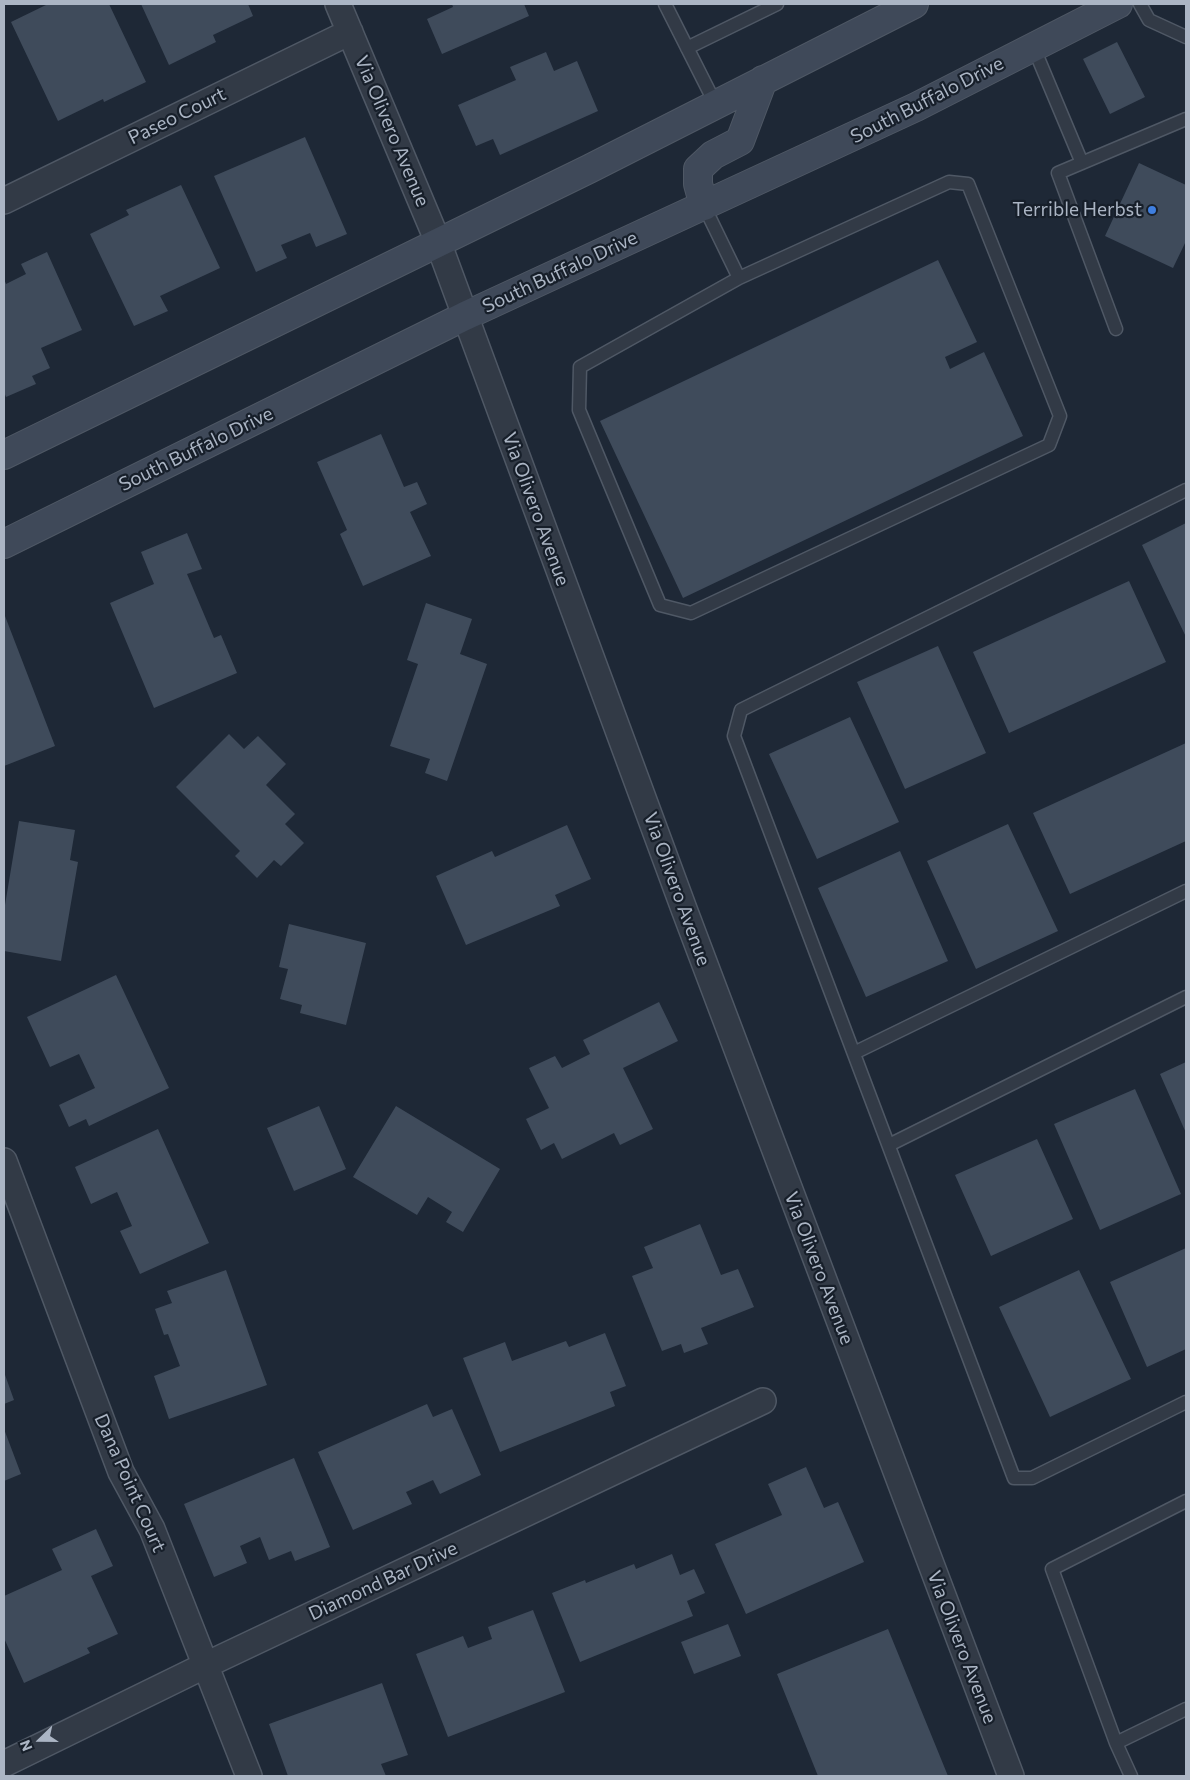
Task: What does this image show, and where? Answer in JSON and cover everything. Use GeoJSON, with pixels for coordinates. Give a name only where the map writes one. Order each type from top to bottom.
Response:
{"type":"FeatureCollection","features":[{"type":"Feature","properties":{"kind":"main road"},"geometry":{"type":"LineString","coordinates":[[4,455],[589,169],[913,4]]}},
{"type":"Feature","properties":{"kind":"main road","name":"South Buffalo Drive"},"geometry":{"type":"LineString","coordinates":[[4,544],[465,316],[916,108],[1033,46],[1118,4]]}},
{"type":"Feature","properties":{"kind":"main road"},"geometry":{"type":"LineString","coordinates":[[704,206],[698,184],[698,169],[713,155],[740,141],[763,80]]}},
{"type":"Feature","properties":{"kind":"street","name":"Via Olivero Avenue"},"geometry":{"type":"LineString","coordinates":[[338,4],[438,242],[680,900],[1011,1776]]}},
{"type":"Feature","properties":{"kind":"street","name":"Paseo Court"},"geometry":{"type":"LineString","coordinates":[[4,201],[350,32]]}},
{"type":"Feature","properties":{"kind":"street","name":"Dana Point Court"},"geometry":{"type":"LineString","coordinates":[[4,1161],[121,1472],[152,1529],[249,1776]]}},
{"type":"Feature","properties":{"kind":"street","name":"Diamond Bar Drive"},"geometry":{"type":"LineString","coordinates":[[4,1764],[206,1665],[763,1401]]}},
{"type":"Feature","properties":{"kind":"lane"},"geometry":{"type":"LineString","coordinates":[[665,4],[716,104]]}},
{"type":"Feature","properties":{"kind":"lane"},"geometry":{"type":"LineString","coordinates":[[687,48],[777,4]]}},
{"type":"Feature","properties":{"kind":"lane"},"geometry":{"type":"LineString","coordinates":[[1140,4],[1149,20],[1186,37]]}},
{"type":"Feature","properties":{"kind":"lane"},"geometry":{"type":"LineString","coordinates":[[1033,46],[1082,163]]}},
{"type":"Feature","properties":{"kind":"lane"},"geometry":{"type":"LineString","coordinates":[[1116,329],[1058,173],[1186,121]]}},
{"type":"Feature","properties":{"kind":"lane"},"geometry":{"type":"LineString","coordinates":[[948,182],[968,184],[1060,416],[1049,445],[691,613],[660,605],[579,410],[580,367],[738,278],[948,182]]}},
{"type":"Feature","properties":{"kind":"lane"},"geometry":{"type":"LineString","coordinates":[[704,206],[738,278]]}},
{"type":"Feature","properties":{"kind":"lane"},"geometry":{"type":"LineString","coordinates":[[1186,490],[741,710],[734,736],[1014,1478],[1032,1478],[1186,1402]]}},
{"type":"Feature","properties":{"kind":"lane"},"geometry":{"type":"LineString","coordinates":[[854,1053],[1186,891]]}},
{"type":"Feature","properties":{"kind":"lane"},"geometry":{"type":"LineString","coordinates":[[889,1145],[1186,998]]}},
{"type":"Feature","properties":{"kind":"lane"},"geometry":{"type":"LineString","coordinates":[[1131,1776],[1116,1742],[1052,1569],[1186,1501]]}},
{"type":"Feature","properties":{"kind":"lane"},"geometry":{"type":"LineString","coordinates":[[1116,1742],[1186,1709]]}},
{"type":"Feature","properties":{"kind":"building"},"geometry":{"type":"Polygon","coordinates":[[[48,4],[109,4],[146,82],[104,102],[103,99],[58,121],[11,22],[48,4]]]}},
{"type":"Feature","properties":{"kind":"building"},"geometry":{"type":"Polygon","coordinates":[[[141,4],[248,4],[253,16],[213,35],[216,42],[169,65],[141,4]]]}},
{"type":"Feature","properties":{"kind":"building"},"geometry":{"type":"Polygon","coordinates":[[[452,4],[524,4],[529,16],[442,54],[427,19],[453,7],[452,4]]]}},
{"type":"Feature","properties":{"kind":"building"},"geometry":{"type":"Polygon","coordinates":[[[1117,42],[1145,97],[1110,114],[1083,59],[1117,42]]]}},
{"type":"Feature","properties":{"kind":"building"},"geometry":{"type":"Polygon","coordinates":[[[546,52],[554,71],[577,61],[598,111],[500,155],[493,139],[476,146],[458,105],[516,80],[510,67],[546,52]]]}},
{"type":"Feature","properties":{"kind":"building"},"geometry":{"type":"Polygon","coordinates":[[[305,137],[347,234],[316,247],[310,233],[281,245],[287,258],[256,272],[214,176],[305,137]]]}},
{"type":"Feature","properties":{"kind":"building","name":"Terrible Herbst"},"geometry":{"type":"Polygon","coordinates":[[[1139,163],[1186,185],[1186,241],[1173,268],[1105,236],[1139,163]]]}},
{"type":"Feature","properties":{"kind":"building"},"geometry":{"type":"Polygon","coordinates":[[[181,185],[220,268],[160,296],[168,311],[134,326],[90,234],[129,215],[126,210],[181,185]]]}},
{"type":"Feature","properties":{"kind":"building"},"geometry":{"type":"Polygon","coordinates":[[[47,252],[82,330],[41,348],[50,368],[32,376],[36,384],[6,397],[4,392],[4,279],[6,284],[26,274],[21,264],[47,252]]]}},
{"type":"Feature","properties":{"kind":"building"},"geometry":{"type":"Polygon","coordinates":[[[938,260],[977,342],[945,357],[950,369],[984,352],[1023,436],[683,598],[600,421],[938,260]]]}},
{"type":"Feature","properties":{"kind":"building"},"geometry":{"type":"Polygon","coordinates":[[[381,434],[404,487],[417,482],[427,504],[410,512],[431,556],[363,586],[340,534],[347,530],[317,462],[381,434]]]}},
{"type":"Feature","properties":{"kind":"building"},"geometry":{"type":"Polygon","coordinates":[[[1186,523],[1186,637],[1142,545],[1186,523]]]}},
{"type":"Feature","properties":{"kind":"building"},"geometry":{"type":"Polygon","coordinates":[[[187,533],[202,569],[187,574],[214,638],[221,635],[237,673],[154,708],[110,603],[154,584],[141,552],[187,533]]]}},
{"type":"Feature","properties":{"kind":"building"},"geometry":{"type":"Polygon","coordinates":[[[1129,581],[1166,662],[1009,733],[973,652],[1129,581]]]}},
{"type":"Feature","properties":{"kind":"building"},"geometry":{"type":"Polygon","coordinates":[[[426,603],[472,619],[460,654],[487,664],[447,781],[425,773],[430,759],[390,746],[418,664],[407,660],[426,603]]]}},
{"type":"Feature","properties":{"kind":"building"},"geometry":{"type":"Polygon","coordinates":[[[4,617],[55,746],[4,766],[4,617]]]}},
{"type":"Feature","properties":{"kind":"building"},"geometry":{"type":"Polygon","coordinates":[[[938,646],[986,753],[905,789],[857,682],[938,646]]]}},
{"type":"Feature","properties":{"kind":"building"},"geometry":{"type":"Polygon","coordinates":[[[850,717],[899,822],[817,859],[769,754],[850,717]]]}},
{"type":"Feature","properties":{"kind":"building"},"geometry":{"type":"Polygon","coordinates":[[[229,734],[244,749],[258,736],[286,764],[266,785],[295,814],[285,824],[304,843],[281,866],[274,860],[257,878],[235,856],[240,851],[176,787],[229,734]]]}},
{"type":"Feature","properties":{"kind":"building"},"geometry":{"type":"Polygon","coordinates":[[[1186,743],[1186,841],[1070,894],[1033,813],[1186,743]]]}},
{"type":"Feature","properties":{"kind":"building"},"geometry":{"type":"Polygon","coordinates":[[[19,821],[75,830],[70,860],[78,862],[61,961],[4,951],[4,911],[19,821]]]}},
{"type":"Feature","properties":{"kind":"building"},"geometry":{"type":"Polygon","coordinates":[[[1008,824],[1058,931],[976,969],[927,861],[1008,824]]]}},
{"type":"Feature","properties":{"kind":"building"},"geometry":{"type":"Polygon","coordinates":[[[567,825],[591,879],[555,895],[560,906],[466,945],[436,876],[492,851],[495,857],[567,825]]]}},
{"type":"Feature","properties":{"kind":"building"},"geometry":{"type":"Polygon","coordinates":[[[900,851],[948,961],[866,997],[818,888],[900,851]]]}},
{"type":"Feature","properties":{"kind":"building"},"geometry":{"type":"Polygon","coordinates":[[[289,924],[366,943],[346,1025],[300,1013],[302,1005],[280,999],[288,969],[279,967],[289,924]]]}},
{"type":"Feature","properties":{"kind":"building"},"geometry":{"type":"Polygon","coordinates":[[[116,975],[169,1088],[89,1126],[86,1119],[69,1127],[59,1105],[95,1088],[79,1054],[50,1067],[27,1017],[116,975]]]}},
{"type":"Feature","properties":{"kind":"building"},"geometry":{"type":"Polygon","coordinates":[[[659,1002],[678,1041],[623,1068],[653,1129],[620,1145],[614,1133],[562,1159],[554,1143],[541,1150],[526,1119],[549,1108],[529,1068],[555,1056],[562,1068],[590,1054],[583,1040],[659,1002]]]}},
{"type":"Feature","properties":{"kind":"building"},"geometry":{"type":"Polygon","coordinates":[[[1186,1062],[1186,1133],[1160,1074],[1186,1062]]]}},
{"type":"Feature","properties":{"kind":"building"},"geometry":{"type":"Polygon","coordinates":[[[1135,1089],[1181,1194],[1100,1230],[1054,1124],[1135,1089]]]}},
{"type":"Feature","properties":{"kind":"building"},"geometry":{"type":"Polygon","coordinates":[[[319,1106],[346,1169],[294,1191],[267,1128],[319,1106]]]}},
{"type":"Feature","properties":{"kind":"building"},"geometry":{"type":"Polygon","coordinates":[[[396,1106],[500,1169],[463,1232],[446,1222],[452,1212],[428,1197],[417,1215],[353,1177],[396,1106]]]}},
{"type":"Feature","properties":{"kind":"building"},"geometry":{"type":"Polygon","coordinates":[[[158,1129],[209,1243],[140,1274],[120,1231],[132,1226],[117,1192],[91,1204],[75,1167],[158,1129]]]}},
{"type":"Feature","properties":{"kind":"building"},"geometry":{"type":"Polygon","coordinates":[[[1037,1139],[1073,1219],[991,1256],[955,1175],[1037,1139]]]}},
{"type":"Feature","properties":{"kind":"building"},"geometry":{"type":"Polygon","coordinates":[[[700,1224],[721,1275],[738,1269],[754,1307],[701,1328],[708,1344],[684,1353],[681,1344],[662,1351],[632,1276],[653,1268],[644,1247],[700,1224]]]}},
{"type":"Feature","properties":{"kind":"building"},"geometry":{"type":"Polygon","coordinates":[[[1186,1248],[1186,1349],[1147,1367],[1110,1282],[1186,1248]]]}},
{"type":"Feature","properties":{"kind":"building"},"geometry":{"type":"Polygon","coordinates":[[[226,1270],[267,1385],[169,1419],[154,1376],[180,1366],[168,1334],[164,1335],[155,1309],[172,1303],[167,1291],[226,1270]]]}},
{"type":"Feature","properties":{"kind":"building"},"geometry":{"type":"Polygon","coordinates":[[[1079,1270],[1131,1379],[1050,1417],[999,1307],[1079,1270]]]}},
{"type":"Feature","properties":{"kind":"building"},"geometry":{"type":"Polygon","coordinates":[[[605,1333],[626,1386],[610,1392],[615,1406],[500,1452],[463,1358],[505,1342],[512,1361],[566,1341],[569,1347],[605,1333]]]}},
{"type":"Feature","properties":{"kind":"building"},"geometry":{"type":"Polygon","coordinates":[[[4,1372],[14,1400],[4,1404],[4,1372]]]}},
{"type":"Feature","properties":{"kind":"building"},"geometry":{"type":"Polygon","coordinates":[[[427,1404],[433,1417],[452,1409],[481,1475],[440,1494],[433,1480],[406,1492],[412,1504],[353,1530],[318,1452],[427,1404]]]}},
{"type":"Feature","properties":{"kind":"building"},"geometry":{"type":"Polygon","coordinates":[[[4,1429],[21,1474],[4,1481],[4,1429]]]}},
{"type":"Feature","properties":{"kind":"building"},"geometry":{"type":"Polygon","coordinates":[[[294,1458],[330,1547],[295,1561],[291,1551],[269,1560],[260,1537],[240,1546],[247,1563],[214,1577],[184,1504],[294,1458]]]}},
{"type":"Feature","properties":{"kind":"building"},"geometry":{"type":"Polygon","coordinates":[[[806,1467],[824,1508],[838,1502],[864,1562],[746,1614],[715,1544],[782,1515],[768,1484],[806,1467]]]}},
{"type":"Feature","properties":{"kind":"building"},"geometry":{"type":"Polygon","coordinates":[[[96,1529],[113,1566],[91,1576],[118,1634],[87,1648],[90,1653],[24,1683],[4,1638],[4,1596],[62,1570],[52,1549],[96,1529]]]}},
{"type":"Feature","properties":{"kind":"building"},"geometry":{"type":"Polygon","coordinates":[[[672,1554],[680,1575],[694,1569],[705,1593],[687,1601],[693,1616],[580,1662],[552,1593],[585,1580],[586,1583],[634,1564],[636,1569],[672,1554]]]}},
{"type":"Feature","properties":{"kind":"building"},"geometry":{"type":"Polygon","coordinates":[[[533,1610],[565,1692],[448,1737],[416,1654],[463,1636],[468,1648],[492,1639],[488,1627],[533,1610]]]}},
{"type":"Feature","properties":{"kind":"building"},"geometry":{"type":"Polygon","coordinates":[[[728,1624],[741,1656],[694,1674],[681,1642],[728,1624]]]}},
{"type":"Feature","properties":{"kind":"building"},"geometry":{"type":"Polygon","coordinates":[[[888,1629],[948,1776],[818,1776],[777,1674],[888,1629]]]}},
{"type":"Feature","properties":{"kind":"building"},"geometry":{"type":"Polygon","coordinates":[[[382,1683],[408,1755],[381,1764],[386,1776],[288,1776],[269,1724],[382,1683]]]}},
{"type":"Feature","properties":{"kind":"place","name":"Terrible Herbst"},"geometry":{"type":"Point","coordinates":[1152,210]}}]}
